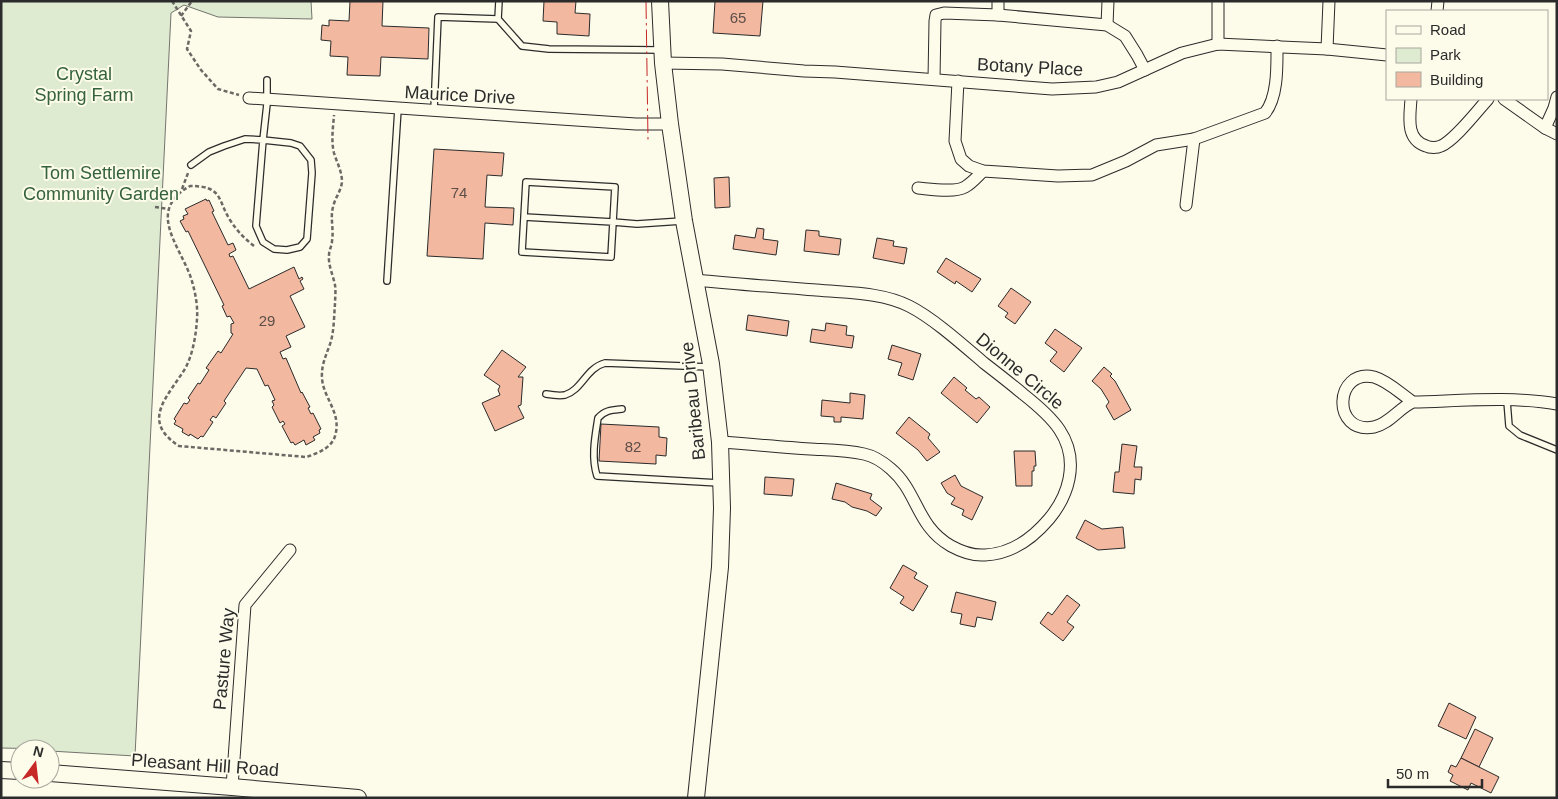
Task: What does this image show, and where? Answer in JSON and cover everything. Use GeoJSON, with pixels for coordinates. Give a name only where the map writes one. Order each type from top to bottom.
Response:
{"type":"FeatureCollection","features":[{"type":"Feature","properties":{"kind":"street","name":"Baribeau Drive"},"geometry":{"type":"LineString","coordinates":[[660,1],[663,57],[670,124],[684,221],[712,367],[720,442],[720,567],[696,798]]}},
{"type":"Feature","properties":{"kind":"street"},"geometry":{"type":"LineString","coordinates":[[998,1],[998,15]]}},
{"type":"Feature","properties":{"kind":"street"},"geometry":{"type":"LineString","coordinates":[[1107,25],[1108,1]]}},
{"type":"Feature","properties":{"kind":"street"},"geometry":{"type":"LineString","coordinates":[[1218,1],[1218,44]]}},
{"type":"Feature","properties":{"kind":"street"},"geometry":{"type":"LineString","coordinates":[[1327,49],[1329,1]]}},
{"type":"Feature","properties":{"kind":"street"},"geometry":{"type":"LineString","coordinates":[[934,79],[934,21],[936,15],[944,13],[998,15],[1107,25],[1125,36],[1144,70]]}},
{"type":"Feature","properties":{"kind":"street","name":"Botany Place"},"geometry":{"type":"LineString","coordinates":[[663,57],[804,71],[1052,89],[1096,88],[1118,82],[1182,53],[1218,44],[1327,49],[1386,55]]}},
{"type":"Feature","properties":{"kind":"street"},"geometry":{"type":"LineString","coordinates":[[958,81],[955,141],[961,159],[969,166],[983,171],[1058,176],[1092,175],[1126,162],[1156,145],[1194,139],[1266,113],[1271,106],[1274,95],[1277,46]]}},
{"type":"Feature","properties":{"kind":"street"},"geometry":{"type":"LineString","coordinates":[[1545,128],[1557,97]]}},
{"type":"Feature","properties":{"kind":"street","name":"Maurice Drive"},"geometry":{"type":"LineString","coordinates":[[249,98],[636,124],[670,124]]}},
{"type":"Feature","properties":{"kind":"street"},"geometry":{"type":"LineString","coordinates":[[1411,100],[1410,122],[1412,136],[1419,143],[1428,147],[1440,147],[1453,138],[1487,100]]}},
{"type":"Feature","properties":{"kind":"street"},"geometry":{"type":"LineString","coordinates":[[1505,100],[1545,128],[1557,134]]}},
{"type":"Feature","properties":{"kind":"street"},"geometry":{"type":"LineString","coordinates":[[1186,205],[1194,139]]}},
{"type":"Feature","properties":{"kind":"street"},"geometry":{"type":"LineString","coordinates":[[918,188],[953,190],[963,188],[983,171]]}},
{"type":"Feature","properties":{"kind":"street","name":"Dionne Circle"},"geometry":{"type":"LineString","coordinates":[[695,280],[869,295],[910,306],[945,331],[1043,409],[1058,426],[1064,437],[1069,448],[1071,462],[1066,490],[1060,503],[1044,525],[1025,542],[1014,548],[1004,552],[981,555],[961,552],[935,535],[927,526],[903,481],[885,464],[875,458],[864,454],[720,442]]}},
{"type":"Feature","properties":{"kind":"street"},"geometry":{"type":"LineString","coordinates":[[1413,402],[1384,382],[1366,376],[1357,379],[1348,386],[1342,397],[1343,409],[1348,419],[1356,425],[1366,428],[1376,427],[1387,421],[1406,405],[1413,402],[1507,401],[1557,404]]}},
{"type":"Feature","properties":{"kind":"street","name":"Pasture Way"},"geometry":{"type":"LineString","coordinates":[[232,787],[245,605],[290,550]]}},
{"type":"Feature","properties":{"kind":"street","name":"Pleasant Hill Road"},"geometry":{"type":"LineString","coordinates":[[60,774],[358,798]]}},
{"type":"Feature","properties":{"kind":"lane"},"geometry":{"type":"LineString","coordinates":[[498,19],[500,1]]}},
{"type":"Feature","properties":{"kind":"lane"},"geometry":{"type":"LineString","coordinates":[[434,110],[438,17],[498,19],[522,46],[532,49],[663,57]]}},
{"type":"Feature","properties":{"kind":"lane"},"geometry":{"type":"LineString","coordinates":[[191,165],[209,152],[245,139],[263,140],[300,146],[311,160],[312,173],[307,239],[300,247],[287,250],[274,249],[263,242],[256,226],[263,140],[267,99],[267,80]]}},
{"type":"Feature","properties":{"kind":"lane"},"geometry":{"type":"LineString","coordinates":[[387,281],[398,109]]}},
{"type":"Feature","properties":{"kind":"lane"},"geometry":{"type":"LineString","coordinates":[[526,182],[615,187],[613,222],[612,257],[522,252],[526,182]]}},
{"type":"Feature","properties":{"kind":"lane"},"geometry":{"type":"LineString","coordinates":[[524,218],[637,224],[684,221]]}},
{"type":"Feature","properties":{"kind":"lane"},"geometry":{"type":"LineString","coordinates":[[546,394],[566,395],[597,365],[712,367]]}},
{"type":"Feature","properties":{"kind":"lane"},"geometry":{"type":"LineString","coordinates":[[1507,401],[1509,426],[1520,435],[1557,450]]}},
{"type":"Feature","properties":{"kind":"lane"},"geometry":{"type":"LineString","coordinates":[[622,409],[609,410],[602,413],[598,418],[594,456],[597,476],[721,483]]}},
{"type":"Feature","properties":{"kind":"path"},"geometry":{"type":"LineString","coordinates":[[172,1],[190,31],[186,49],[201,70],[218,89],[249,98]]}},
{"type":"Feature","properties":{"kind":"path"},"geometry":{"type":"LineString","coordinates":[[180,16],[192,1]]}},
{"type":"Feature","properties":{"kind":"path"},"geometry":{"type":"LineString","coordinates":[[268,245],[260,250],[244,238],[229,219],[216,192],[199,186],[190,186],[176,195],[169,208],[169,227],[175,246],[194,289],[197,313],[192,352],[169,392],[160,414],[160,424],[164,433],[179,446],[306,457],[326,448],[333,441],[337,426],[336,417],[324,389],[322,378],[325,356],[331,341],[335,305],[335,286],[328,253],[333,238],[331,217],[342,184],[341,173],[333,146],[334,105]]}},
{"type":"Feature","properties":{"kind":"path"},"geometry":{"type":"LineString","coordinates":[[182,191],[191,165]]}},
{"type":"Feature","properties":{"kind":"path"},"geometry":{"type":"LineString","coordinates":[[155,207],[169,208]]}},
{"type":"Feature","properties":{"kind":"green space","name":"Crystal Spring Farm"},"geometry":{"type":"Polygon","coordinates":[[[1,1],[311,1],[312,19],[218,17],[184,5],[171,13],[135,756],[60,752],[60,739],[10,739],[10,748],[1,748],[1,1]]]}},
{"type":"Feature","properties":{"kind":"building"},"geometry":{"type":"Polygon","coordinates":[[[350,1],[383,1],[382,26],[429,28],[428,59],[381,57],[380,76],[347,75],[348,57],[330,56],[331,41],[321,40],[322,25],[329,26],[329,20],[349,21],[350,1]]]}},
{"type":"Feature","properties":{"kind":"building"},"geometry":{"type":"Polygon","coordinates":[[[544,1],[576,1],[575,13],[590,14],[589,36],[557,34],[557,22],[543,21],[544,1]]]}},
{"type":"Feature","properties":{"kind":"building"},"geometry":{"type":"Polygon","coordinates":[[[715,1],[763,1],[760,36],[713,33],[715,1]]]}},
{"type":"Feature","properties":{"kind":"building"},"geometry":{"type":"Polygon","coordinates":[[[434,149],[504,153],[502,176],[487,175],[485,207],[514,208],[513,225],[485,223],[483,259],[427,256],[434,149]]]}},
{"type":"Feature","properties":{"kind":"building"},"geometry":{"type":"Polygon","coordinates":[[[729,177],[730,207],[715,208],[714,178],[729,177]]]}},
{"type":"Feature","properties":{"kind":"building"},"geometry":{"type":"Polygon","coordinates":[[[206,199],[207,201],[209,200],[214,211],[212,212],[228,245],[233,243],[236,250],[229,254],[230,257],[233,256],[249,289],[294,267],[299,279],[302,277],[303,279],[300,281],[304,289],[290,296],[305,327],[286,336],[291,347],[280,352],[283,359],[286,358],[301,393],[310,407],[308,408],[311,414],[313,413],[321,429],[319,430],[320,433],[313,437],[315,440],[306,445],[304,440],[295,445],[293,442],[291,443],[282,426],[285,424],[283,421],[280,423],[272,407],[274,405],[272,401],[275,400],[268,385],[265,386],[257,369],[246,368],[224,401],[226,403],[216,418],[213,416],[210,420],[213,422],[203,437],[201,436],[198,439],[190,434],[189,436],[182,432],[183,429],[174,424],[176,421],[174,419],[184,403],[187,404],[190,400],[188,398],[209,370],[206,368],[218,351],[221,353],[233,334],[231,333],[231,324],[234,323],[230,316],[227,317],[222,306],[224,305],[188,231],[186,232],[180,221],[184,219],[183,216],[188,214],[185,209],[206,199]]]}},
{"type":"Feature","properties":{"kind":"building"},"geometry":{"type":"Polygon","coordinates":[[[757,228],[764,229],[763,239],[778,241],[776,255],[733,249],[735,235],[755,238],[757,228]]]}},
{"type":"Feature","properties":{"kind":"building"},"geometry":{"type":"Polygon","coordinates":[[[806,230],[819,231],[819,236],[841,239],[839,255],[804,251],[806,230]]]}},
{"type":"Feature","properties":{"kind":"building"},"geometry":{"type":"Polygon","coordinates":[[[877,238],[894,241],[893,246],[907,248],[904,264],[873,258],[877,238]]]}},
{"type":"Feature","properties":{"kind":"building"},"geometry":{"type":"Polygon","coordinates":[[[946,258],[981,279],[972,292],[956,281],[955,284],[937,272],[946,258]]]}},
{"type":"Feature","properties":{"kind":"building"},"geometry":{"type":"Polygon","coordinates":[[[1011,288],[1031,302],[1015,324],[1005,317],[1008,313],[998,306],[1011,288]]]}},
{"type":"Feature","properties":{"kind":"building"},"geometry":{"type":"Polygon","coordinates":[[[748,315],[789,321],[787,336],[746,330],[748,315]]]}},
{"type":"Feature","properties":{"kind":"building"},"geometry":{"type":"Polygon","coordinates":[[[826,323],[847,326],[846,335],[854,336],[852,348],[810,342],[812,329],[825,331],[826,323]]]}},
{"type":"Feature","properties":{"kind":"building"},"geometry":{"type":"Polygon","coordinates":[[[1055,329],[1082,348],[1064,372],[1050,361],[1057,352],[1045,343],[1055,329]]]}},
{"type":"Feature","properties":{"kind":"building"},"geometry":{"type":"Polygon","coordinates":[[[892,345],[921,354],[913,380],[898,375],[902,363],[888,359],[892,345]]]}},
{"type":"Feature","properties":{"kind":"building"},"geometry":{"type":"Polygon","coordinates":[[[502,350],[526,367],[518,377],[523,377],[521,405],[518,406],[524,418],[495,431],[482,403],[500,395],[498,390],[500,386],[484,375],[502,350]]]}},
{"type":"Feature","properties":{"kind":"building"},"geometry":{"type":"Polygon","coordinates":[[[1104,367],[1112,374],[1110,376],[1115,381],[1131,410],[1114,420],[1106,406],[1109,402],[1101,389],[1092,381],[1104,367]]]}},
{"type":"Feature","properties":{"kind":"building"},"geometry":{"type":"Polygon","coordinates":[[[954,377],[967,388],[965,390],[976,399],[979,397],[990,407],[977,423],[941,393],[954,377]]]}},
{"type":"Feature","properties":{"kind":"building"},"geometry":{"type":"Polygon","coordinates":[[[850,393],[865,395],[863,419],[841,417],[841,422],[834,422],[834,417],[821,416],[822,400],[850,403],[850,393]]]}},
{"type":"Feature","properties":{"kind":"building"},"geometry":{"type":"Polygon","coordinates":[[[909,417],[930,434],[928,438],[940,452],[927,461],[918,450],[896,433],[909,417]]]}},
{"type":"Feature","properties":{"kind":"building"},"geometry":{"type":"Polygon","coordinates":[[[601,424],[659,427],[659,437],[667,438],[666,456],[656,455],[656,464],[599,461],[601,424]]]}},
{"type":"Feature","properties":{"kind":"building"},"geometry":{"type":"Polygon","coordinates":[[[1122,444],[1137,446],[1134,467],[1142,467],[1141,480],[1135,479],[1134,494],[1113,492],[1115,472],[1119,472],[1122,444]]]}},
{"type":"Feature","properties":{"kind":"building"},"geometry":{"type":"Polygon","coordinates":[[[1014,451],[1035,451],[1036,466],[1034,466],[1034,471],[1032,471],[1032,486],[1016,486],[1014,451]]]}},
{"type":"Feature","properties":{"kind":"building"},"geometry":{"type":"Polygon","coordinates":[[[955,475],[961,486],[983,497],[972,520],[962,515],[964,510],[951,504],[955,498],[947,493],[941,483],[955,475]]]}},
{"type":"Feature","properties":{"kind":"building"},"geometry":{"type":"Polygon","coordinates":[[[765,477],[794,479],[792,496],[764,494],[765,477]]]}},
{"type":"Feature","properties":{"kind":"building"},"geometry":{"type":"Polygon","coordinates":[[[836,483],[872,494],[870,499],[882,508],[876,516],[867,511],[852,507],[845,502],[832,499],[836,483]]]}},
{"type":"Feature","properties":{"kind":"building"},"geometry":{"type":"Polygon","coordinates":[[[1085,520],[1102,529],[1123,527],[1125,548],[1098,550],[1076,538],[1085,520]]]}},
{"type":"Feature","properties":{"kind":"building"},"geometry":{"type":"Polygon","coordinates":[[[903,565],[917,573],[914,578],[928,586],[913,611],[900,603],[904,597],[890,588],[903,565]]]}},
{"type":"Feature","properties":{"kind":"building"},"geometry":{"type":"Polygon","coordinates":[[[956,592],[996,602],[992,620],[977,617],[975,627],[960,624],[962,614],[951,612],[956,592]]]}},
{"type":"Feature","properties":{"kind":"building"},"geometry":{"type":"Polygon","coordinates":[[[1067,595],[1080,605],[1067,622],[1074,627],[1063,641],[1040,623],[1048,612],[1052,615],[1067,595]]]}},
{"type":"Feature","properties":{"kind":"building"},"geometry":{"type":"Polygon","coordinates":[[[1449,703],[1476,717],[1466,739],[1438,726],[1449,703]]]}},
{"type":"Feature","properties":{"kind":"building"},"geometry":{"type":"Polygon","coordinates":[[[1475,729],[1493,738],[1479,767],[1461,758],[1475,729]]]}},
{"type":"Feature","properties":{"kind":"building"},"geometry":{"type":"Polygon","coordinates":[[[1461,758],[1499,777],[1491,793],[1471,783],[1468,790],[1450,781],[1453,775],[1448,772],[1451,765],[1456,767],[1461,758]]]}},
{"type":"Feature","properties":{"kind":"power"},"geometry":{"type":"LineString","coordinates":[[646,1],[648,140]]}},
{"type":"Feature","properties":{"kind":"park label","name":"Tom Settlemire Community Garden"},"geometry":{"type":"Point","coordinates":[101,183]}}]}
